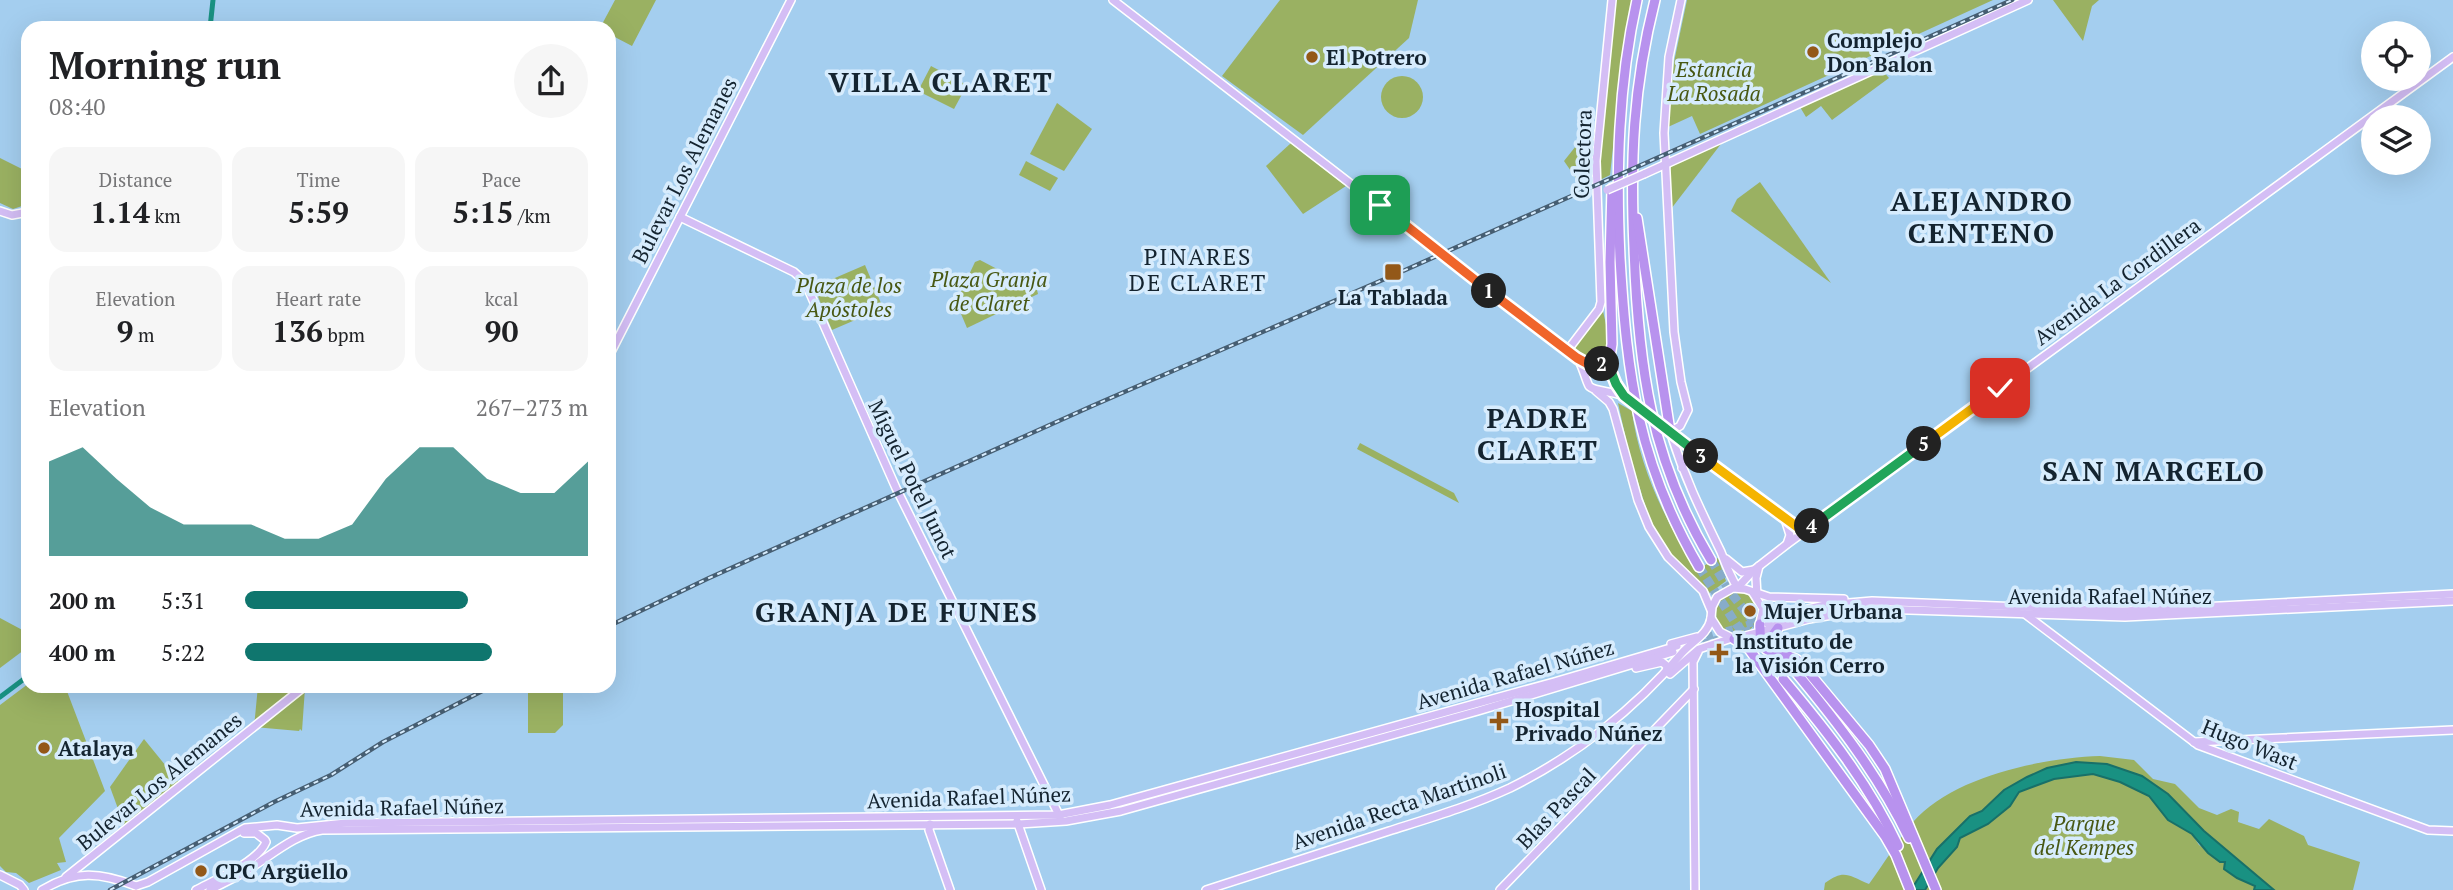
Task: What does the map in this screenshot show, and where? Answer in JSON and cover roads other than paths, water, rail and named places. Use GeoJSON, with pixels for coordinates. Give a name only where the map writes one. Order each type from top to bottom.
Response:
{"type":"FeatureCollection","features":[{"type":"Feature","properties":{"kind":"highway"},"geometry":{"type":"LineString","coordinates":[[1637,0],[1626,62],[1617,170],[1625,329],[1632,391],[1643,438],[1661,490],[1699,568]]}},
{"type":"Feature","properties":{"kind":"highway"},"geometry":{"type":"LineString","coordinates":[[1655,0],[1643,54],[1633,125],[1631,200],[1637,315],[1644,379],[1667,468],[1687,517],[1711,560]]}},
{"type":"Feature","properties":{"kind":"highway"},"geometry":{"type":"LineString","coordinates":[[1633,125],[1637,219],[1666,425]]}},
{"type":"Feature","properties":{"kind":"highway"},"geometry":{"type":"LineString","coordinates":[[1598,365],[1608,359],[1612,349],[1611,205],[1613,159],[1619,131]]}},
{"type":"Feature","properties":{"kind":"highway"},"geometry":{"type":"LineString","coordinates":[[1767,625],[1772,634],[1772,647],[1780,653]]}},
{"type":"Feature","properties":{"kind":"highway"},"geometry":{"type":"LineString","coordinates":[[1767,625],[1761,643],[1764,649],[1793,657],[1800,662],[1873,750],[1891,779],[1930,890]]}},
{"type":"Feature","properties":{"kind":"highway"},"geometry":{"type":"LineString","coordinates":[[1733,638],[1751,652],[1885,836],[1901,859],[1910,890]]}},
{"type":"Feature","properties":{"kind":"highway"},"geometry":{"type":"LineString","coordinates":[[1794,670],[1861,755],[1911,835],[1936,890]]}},
{"type":"Feature","properties":{"kind":"highway"},"geometry":{"type":"LineString","coordinates":[[1783,679],[1849,762],[1881,813],[1915,890]]}},
{"type":"Feature","properties":{"kind":"main road","name":"Bulevar Los Alemanes"},"geometry":{"type":"LineString","coordinates":[[616,342],[791,0]]}},
{"type":"Feature","properties":{"kind":"main road"},"geometry":{"type":"LineString","coordinates":[[1113,0],[1567,351],[1577,358],[1610,369],[1626,397]]}},
{"type":"Feature","properties":{"kind":"main road","name":"Colectora"},"geometry":{"type":"LineString","coordinates":[[1567,351],[1599,309],[1601,302],[1598,139],[1612,0]]}},
{"type":"Feature","properties":{"kind":"main road"},"geometry":{"type":"LineString","coordinates":[[1666,425],[1678,428],[1688,413],[1674,332],[1665,164],[1667,74],[1681,0]]}},
{"type":"Feature","properties":{"kind":"main road"},"geometry":{"type":"LineString","coordinates":[[1598,195],[2028,0]]}},
{"type":"Feature","properties":{"kind":"main road","name":"Avenida La Cordillera"},"geometry":{"type":"LineString","coordinates":[[1738,587],[1756,568],[1786,545],[2453,57]]}},
{"type":"Feature","properties":{"kind":"main road"},"geometry":{"type":"LineString","coordinates":[[0,211],[12,215],[21,213]]}},
{"type":"Feature","properties":{"kind":"main road","name":"Miguel Potel Junot"},"geometry":{"type":"LineString","coordinates":[[680,217],[794,272],[804,282],[896,488],[1058,815]]}},
{"type":"Feature","properties":{"kind":"main road"},"geometry":{"type":"LineString","coordinates":[[1577,358],[1587,376],[1588,384],[1600,391],[1626,397],[1804,532]]}},
{"type":"Feature","properties":{"kind":"main road"},"geometry":{"type":"LineString","coordinates":[[1587,376],[1598,365]]}},
{"type":"Feature","properties":{"kind":"main road"},"geometry":{"type":"LineString","coordinates":[[1600,391],[1611,385],[1614,377]]}},
{"type":"Feature","properties":{"kind":"main road"},"geometry":{"type":"LineString","coordinates":[[1600,391],[1613,409],[1639,500],[1653,534],[1671,561],[1705,596],[1720,632],[1733,638]]}},
{"type":"Feature","properties":{"kind":"main road"},"geometry":{"type":"LineString","coordinates":[[1666,425],[1697,507],[1721,553],[1729,576],[1738,587],[1755,595],[1866,601]]}},
{"type":"Feature","properties":{"kind":"main road"},"geometry":{"type":"LineString","coordinates":[[1682,468],[1686,456],[1699,454]]}},
{"type":"Feature","properties":{"kind":"main road"},"geometry":{"type":"LineString","coordinates":[[1784,519],[1790,535],[1786,545]]}},
{"type":"Feature","properties":{"kind":"main road"},"geometry":{"type":"LineString","coordinates":[[1695,890],[1693,659],[1704,647],[1747,636],[1767,625],[1763,609],[1755,595],[1756,568],[1740,571],[1730,565],[1721,553]]}},
{"type":"Feature","properties":{"kind":"main road"},"geometry":{"type":"LineString","coordinates":[[1756,581],[1766,592],[1779,597]]}},
{"type":"Feature","properties":{"kind":"main road"},"geometry":{"type":"LineString","coordinates":[[1711,615],[1720,594],[1738,587]]}},
{"type":"Feature","properties":{"kind":"main road","name":"Avenida Rafael Núñez"},"geometry":{"type":"LineString","coordinates":[[1767,625],[1818,606],[1866,601],[2137,611],[2453,594]]}},
{"type":"Feature","properties":{"kind":"main road","name":"Avenida Rafael Núñez"},"geometry":{"type":"LineString","coordinates":[[1767,625],[1896,608],[2144,617],[2453,601]]}},
{"type":"Feature","properties":{"kind":"main road","name":"Hugo Wast"},"geometry":{"type":"LineString","coordinates":[[2017,606],[2194,742],[2428,830],[2453,831]]}},
{"type":"Feature","properties":{"kind":"main road","name":"Avenida Recta Martinoli"},"geometry":{"type":"LineString","coordinates":[[1206,890],[1484,799],[1539,772],[1607,725],[1666,673],[1682,653],[1709,628],[1711,615]]}},
{"type":"Feature","properties":{"kind":"main road"},"geometry":{"type":"LineString","coordinates":[[1555,685],[1585,668],[1702,635]]}},
{"type":"Feature","properties":{"kind":"main road","name":"Avenida Recta Martinoli"},"geometry":{"type":"LineString","coordinates":[[1221,890],[1475,807],[1541,776],[1610,729],[1690,656],[1704,647]]}},
{"type":"Feature","properties":{"kind":"main road","name":"Avenida Rafael Núñez"},"geometry":{"type":"LineString","coordinates":[[139,889],[245,828],[490,822],[1019,824],[1066,821],[1121,811],[1422,726],[1675,649]]}},
{"type":"Feature","properties":{"kind":"main road"},"geometry":{"type":"LineString","coordinates":[[1555,685],[1590,682],[1659,662],[1667,665],[1666,673]]}},
{"type":"Feature","properties":{"kind":"main road","name":"Avenida Rafael Núñez"},"geometry":{"type":"LineString","coordinates":[[210,890],[309,832],[322,830],[619,828],[653,823],[655,820],[1058,815],[1110,805],[1412,721],[1555,685]]}},
{"type":"Feature","properties":{"kind":"main road","name":"Blas Pascal"},"geometry":{"type":"LineString","coordinates":[[1500,890],[1693,689]]}},
{"type":"Feature","properties":{"kind":"main road","name":"Bulevar Los Alemanes"},"geometry":{"type":"LineString","coordinates":[[66,877],[296,693]]}},
{"type":"Feature","properties":{"kind":"main road"},"geometry":{"type":"LineString","coordinates":[[1412,721],[1422,726]]}},
{"type":"Feature","properties":{"kind":"main road"},"geometry":{"type":"LineString","coordinates":[[1363,742],[1369,737],[1397,729],[1402,724]]}},
{"type":"Feature","properties":{"kind":"main road"},"geometry":{"type":"LineString","coordinates":[[2194,742],[2453,730]]}},
{"type":"Feature","properties":{"kind":"main road"},"geometry":{"type":"LineString","coordinates":[[1058,815],[1066,821]]}},
{"type":"Feature","properties":{"kind":"main road"},"geometry":{"type":"LineString","coordinates":[[1011,816],[1019,824],[1041,890]]}},
{"type":"Feature","properties":{"kind":"main road"},"geometry":{"type":"LineString","coordinates":[[942,817],[930,824],[929,830],[950,890]]}},
{"type":"Feature","properties":{"kind":"main road"},"geometry":{"type":"LineString","coordinates":[[444,830],[485,827],[490,822]]}},
{"type":"Feature","properties":{"kind":"main road","name":"Avenida Rafael Núñez"},"geometry":{"type":"LineString","coordinates":[[196,890],[250,860],[261,851],[266,832],[278,826]]}},
{"type":"Feature","properties":{"kind":"main road","name":"Avenida Rafael Núñez"},"geometry":{"type":"LineString","coordinates":[[278,826],[289,833],[287,844]]}},
{"type":"Feature","properties":{"kind":"main road"},"geometry":{"type":"LineString","coordinates":[[1368,843],[1370,839],[1397,828]]}},
{"type":"Feature","properties":{"kind":"main road"},"geometry":{"type":"LineString","coordinates":[[230,837],[250,831],[271,848],[279,850]]}},
{"type":"Feature","properties":{"kind":"main road"},"geometry":{"type":"LineString","coordinates":[[86,861],[82,870],[88,875]]}},
{"type":"Feature","properties":{"kind":"main road"},"geometry":{"type":"LineString","coordinates":[[0,875],[23,889],[43,889],[66,877],[88,875],[104,876],[139,889]]}},
{"type":"Feature","properties":{"kind":"main road"},"geometry":{"type":"LineString","coordinates":[[0,886],[10,881]]}},
{"type":"Feature","properties":{"kind":"waterway"},"geometry":{"type":"LineString","coordinates":[[211,21],[213,0]]}},
{"type":"Feature","properties":{"kind":"waterway"},"geometry":{"type":"LineString","coordinates":[[0,697],[21,681]]}},
{"type":"Feature","properties":{"kind":"tunnel"},"geometry":{"type":"LineString","coordinates":[[1711,560],[1731,593],[1763,634]]}},
{"type":"Feature","properties":{"kind":"tunnel"},"geometry":{"type":"LineString","coordinates":[[1699,567],[1736,624],[1783,679]]}},
{"type":"Feature","properties":{"kind":"tunnel"},"geometry":{"type":"LineString","coordinates":[[1696,640],[1769,618]]}},
{"type":"Feature","properties":{"kind":"tunnel"},"geometry":{"type":"LineString","coordinates":[[1673,652],[1763,626]]}},
{"type":"Feature","properties":{"kind":"tunnel"},"geometry":{"type":"LineString","coordinates":[[1777,650],[1794,670]]}},
{"type":"Feature","properties":{"kind":"railway"},"geometry":{"type":"LineString","coordinates":[[616,623],[709,578],[1092,406],[2012,0]]}},
{"type":"Feature","properties":{"kind":"railway"},"geometry":{"type":"LineString","coordinates":[[110,890],[274,802],[331,775],[383,742],[478,693]]}},
{"type":"Feature","properties":{"kind":"place","name":"Complejo Don Balon"},"geometry":{"type":"Point","coordinates":[1813,52]}},
{"type":"Feature","properties":{"kind":"place","name":"El Potrero"},"geometry":{"type":"Point","coordinates":[1312,57]}},
{"type":"Feature","properties":{"kind":"place","name":"La Tablada"},"geometry":{"type":"Point","coordinates":[1393,272]}},
{"type":"Feature","properties":{"kind":"place","name":"Mujer Urbana"},"geometry":{"type":"Point","coordinates":[1750,611]}},
{"type":"Feature","properties":{"kind":"place","name":"Instituto de la Visión Cerro"},"geometry":{"type":"Point","coordinates":[1719,653]}},
{"type":"Feature","properties":{"kind":"place","name":"Hospital Privado Núñez"},"geometry":{"type":"Point","coordinates":[1499,721]}},
{"type":"Feature","properties":{"kind":"place","name":"Atalaya"},"geometry":{"type":"Point","coordinates":[44,748]}},
{"type":"Feature","properties":{"kind":"place","name":"CPC Argüello"},"geometry":{"type":"Point","coordinates":[201,871]}},
{"type":"Feature","properties":{"kind":"district","name":"VILLA CLARET"},"geometry":{"type":"Point","coordinates":[941,81]}},
{"type":"Feature","properties":{"kind":"district","name":"ALEJANDRO CENTENO"},"geometry":{"type":"Point","coordinates":[1982,216]}},
{"type":"Feature","properties":{"kind":"district","name":"PINARES DE CLARET"},"geometry":{"type":"Point","coordinates":[1198,269]}},
{"type":"Feature","properties":{"kind":"district","name":"PADRE CLARET"},"geometry":{"type":"Point","coordinates":[1538,433]}},
{"type":"Feature","properties":{"kind":"district","name":"SAN MARCELO"},"geometry":{"type":"Point","coordinates":[2154,470]}},
{"type":"Feature","properties":{"kind":"district","name":"GRANJA DE FUNES"},"geometry":{"type":"Point","coordinates":[897,611]}},
{"type":"Feature","properties":{"kind":"park label","name":"Estancia La Rosada"},"geometry":{"type":"Point","coordinates":[1714,81]}},
{"type":"Feature","properties":{"kind":"park label","name":"Plaza Granja de Claret"},"geometry":{"type":"Point","coordinates":[989,291]}},
{"type":"Feature","properties":{"kind":"park label","name":"Plaza de los Apóstoles"},"geometry":{"type":"Point","coordinates":[849,297]}},
{"type":"Feature","properties":{"kind":"park label","name":"Parque del Kempes"},"geometry":{"type":"Point","coordinates":[2084,835]}}]}
